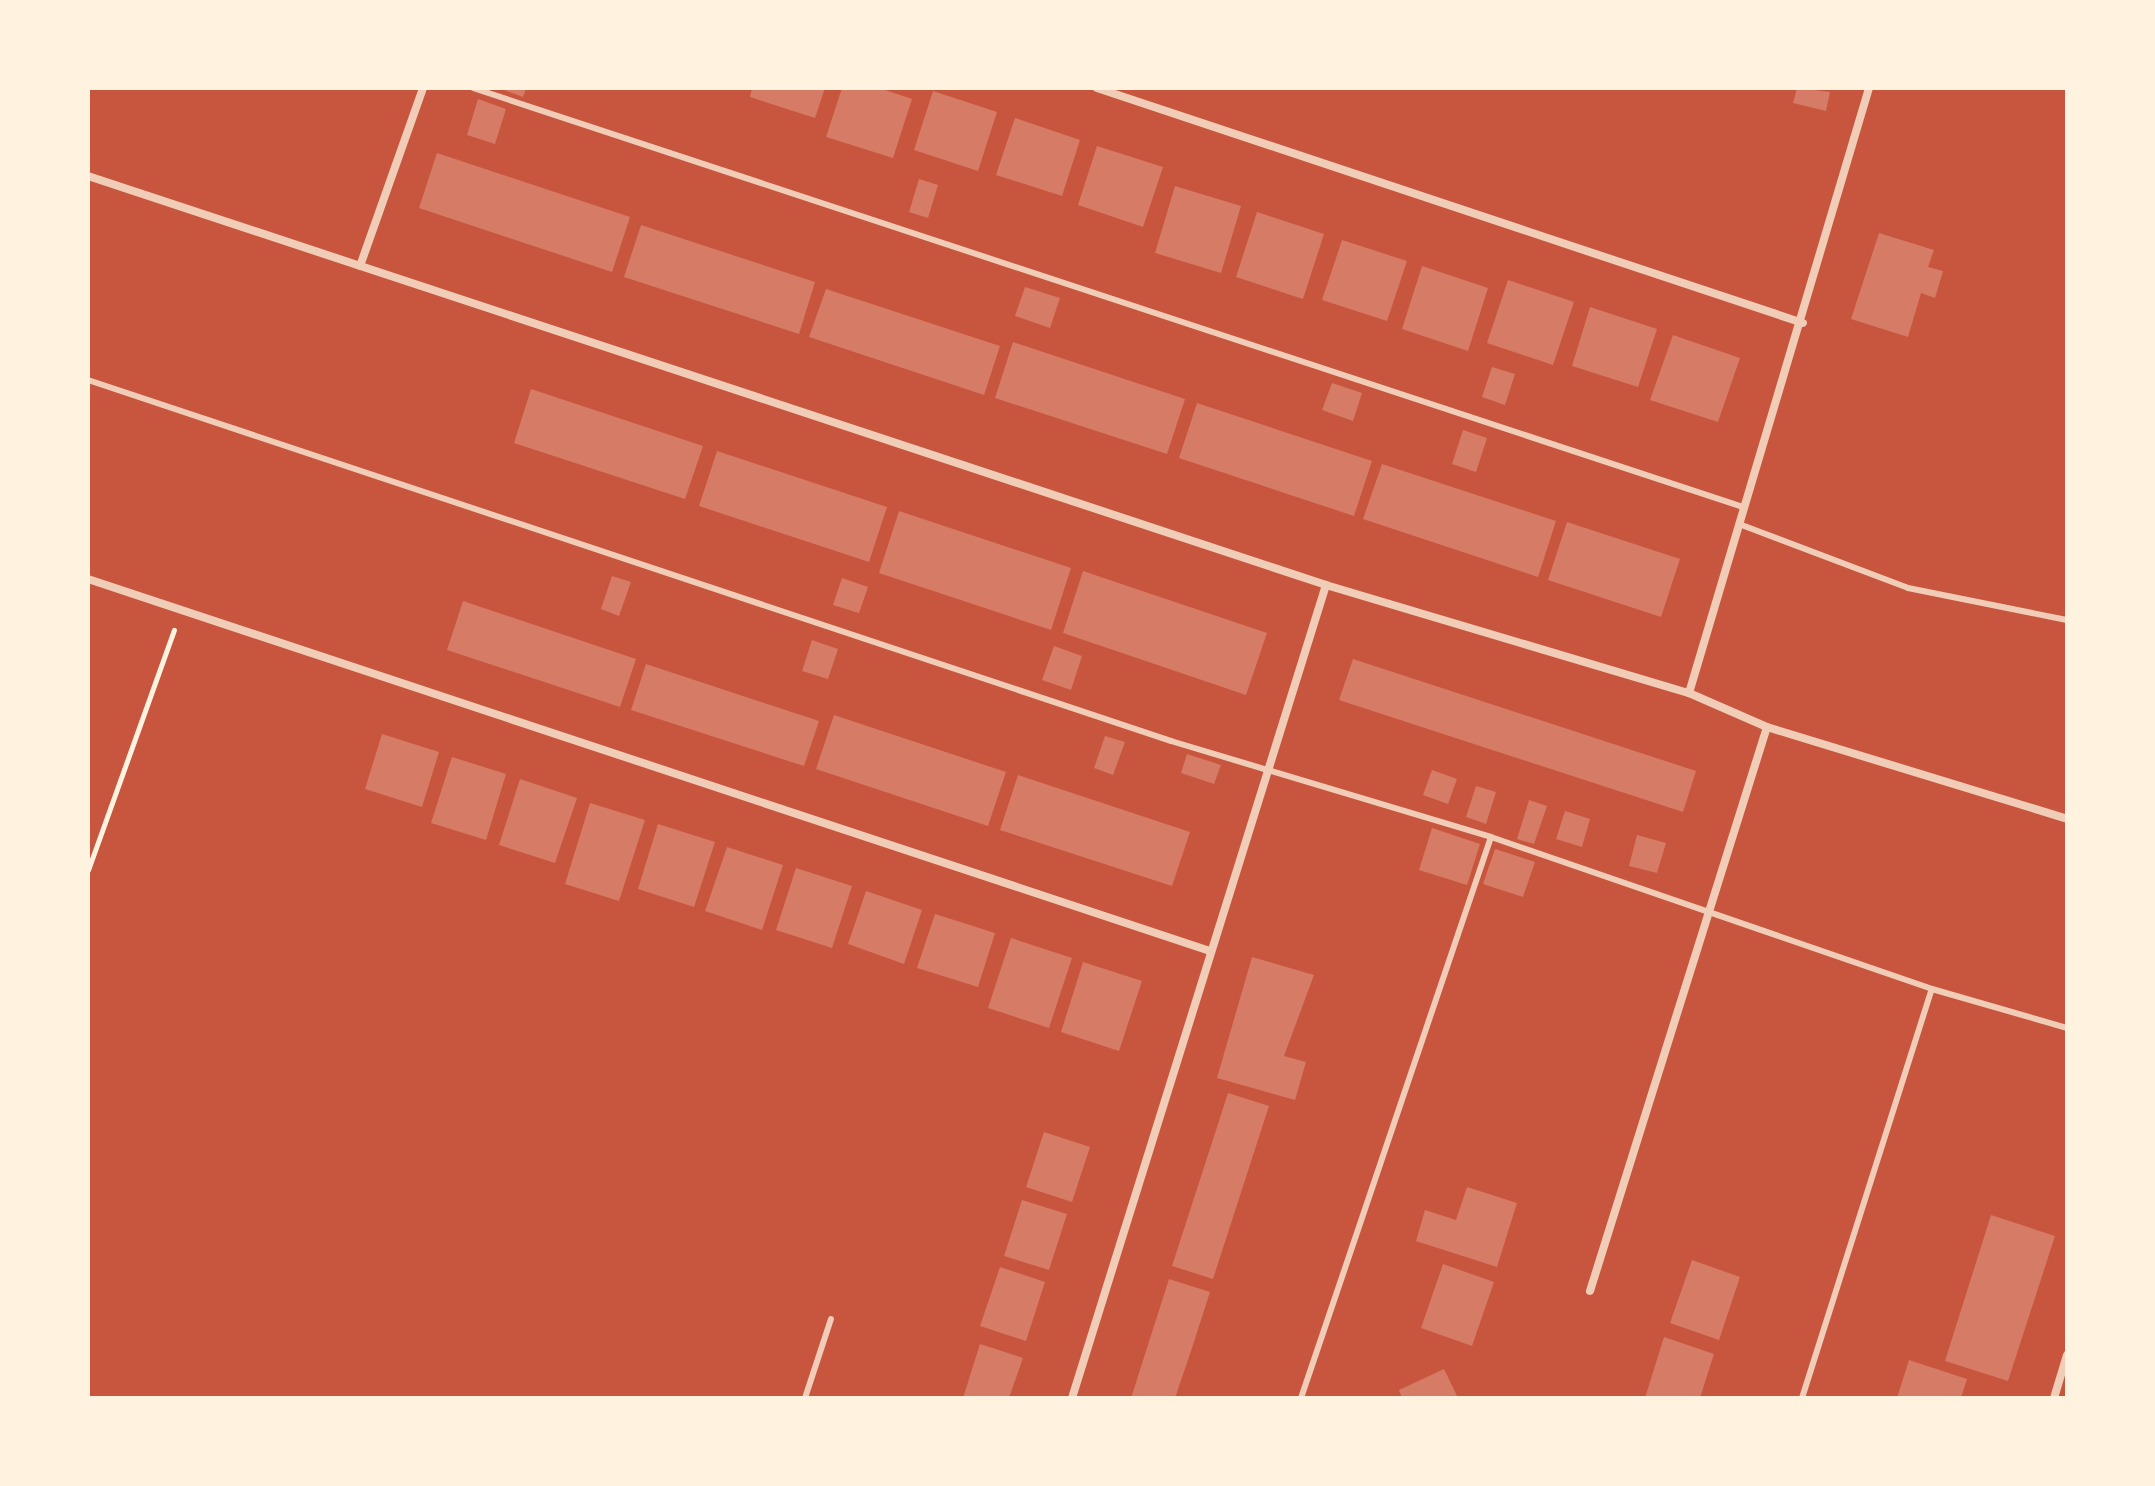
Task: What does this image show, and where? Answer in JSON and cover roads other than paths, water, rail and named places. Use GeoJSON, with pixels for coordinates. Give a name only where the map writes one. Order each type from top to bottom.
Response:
{"type":"FeatureCollection","features":[{"type":"Feature","properties":{"kind":"street"},"geometry":{"type":"LineString","coordinates":[[360,266],[423,88]]}},
{"type":"Feature","properties":{"kind":"street"},"geometry":{"type":"LineString","coordinates":[[1097,88],[1803,323]]}},
{"type":"Feature","properties":{"kind":"street"},"geometry":{"type":"LineString","coordinates":[[1689,693],[1743,507],[1803,323],[1869,88]]}},
{"type":"Feature","properties":{"kind":"street"},"geometry":{"type":"LineString","coordinates":[[88,176],[1326,585],[1689,693],[1767,727],[2067,819]]}},
{"type":"Feature","properties":{"kind":"street"},"geometry":{"type":"LineString","coordinates":[[88,579],[1210,951]]}},
{"type":"Feature","properties":{"kind":"street"},"geometry":{"type":"LineString","coordinates":[[1072,1398],[1326,585]]}},
{"type":"Feature","properties":{"kind":"street"},"geometry":{"type":"LineString","coordinates":[[1590,1291],[1713,912],[1767,727]]}},
{"type":"Feature","properties":{"kind":"street"},"geometry":{"type":"LineString","coordinates":[[2054,1398],[2067,1355]]}},
{"type":"Feature","properties":{"kind":"lane"},"geometry":{"type":"LineString","coordinates":[[473,88],[1743,507]]}},
{"type":"Feature","properties":{"kind":"lane"},"geometry":{"type":"LineString","coordinates":[[88,380],[1269,772],[1491,837],[1932,989],[2067,1028]]}},
{"type":"Feature","properties":{"kind":"lane"},"geometry":{"type":"LineString","coordinates":[[1739,524],[1908,588],[2067,620]]}},
{"type":"Feature","properties":{"kind":"lane"},"geometry":{"type":"LineString","coordinates":[[1301,1398],[1491,837]]}},
{"type":"Feature","properties":{"kind":"lane"},"geometry":{"type":"LineString","coordinates":[[1802,1398],[1932,989]]}},
{"type":"Feature","properties":{"kind":"lane"},"geometry":{"type":"LineString","coordinates":[[805,1398],[831,1319]]}}]}
